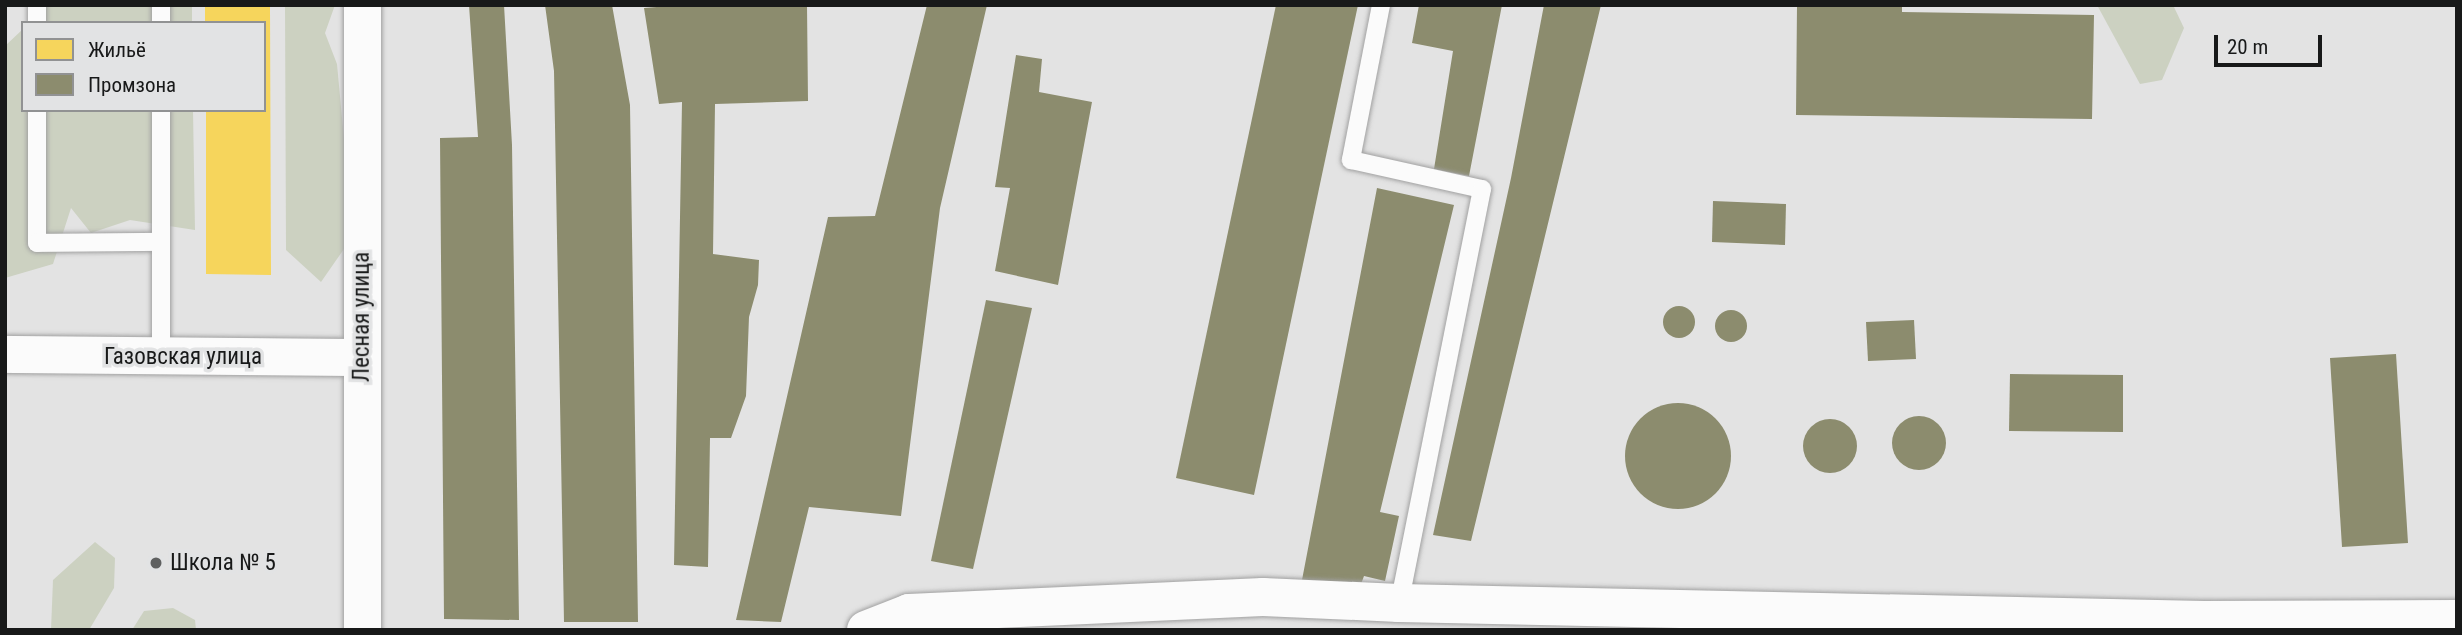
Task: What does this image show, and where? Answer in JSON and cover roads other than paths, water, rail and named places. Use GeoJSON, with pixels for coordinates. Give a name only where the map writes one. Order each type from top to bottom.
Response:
{"type":"FeatureCollection","features":[{"type":"Feature","properties":{"kind":"main road"},"geometry":{"type":"LineString","coordinates":[[866,630],[909,612],[1263,597],[1399,603],[2204,620],[2457,620]]}},
{"type":"Feature","properties":{"kind":"street","name":"Лесная улица"},"geometry":{"type":"LineString","coordinates":[[362,5],[362,630]]}},
{"type":"Feature","properties":{"kind":"street","name":"Газовская улица"},"geometry":{"type":"LineString","coordinates":[[5,354],[361,357]]}},
{"type":"Feature","properties":{"kind":"lane"},"geometry":{"type":"LineString","coordinates":[[1381,5],[1350,160],[1482,189],[1399,603]]}},
{"type":"Feature","properties":{"kind":"lane"},"geometry":{"type":"LineString","coordinates":[[37,112],[37,243],[161,242]]}},
{"type":"Feature","properties":{"kind":"lane"},"geometry":{"type":"LineString","coordinates":[[161,112],[161,356]]}},
{"type":"Feature","properties":{"kind":"place","name":"Школа № 5"},"geometry":{"type":"Point","coordinates":[156,563]}}]}
